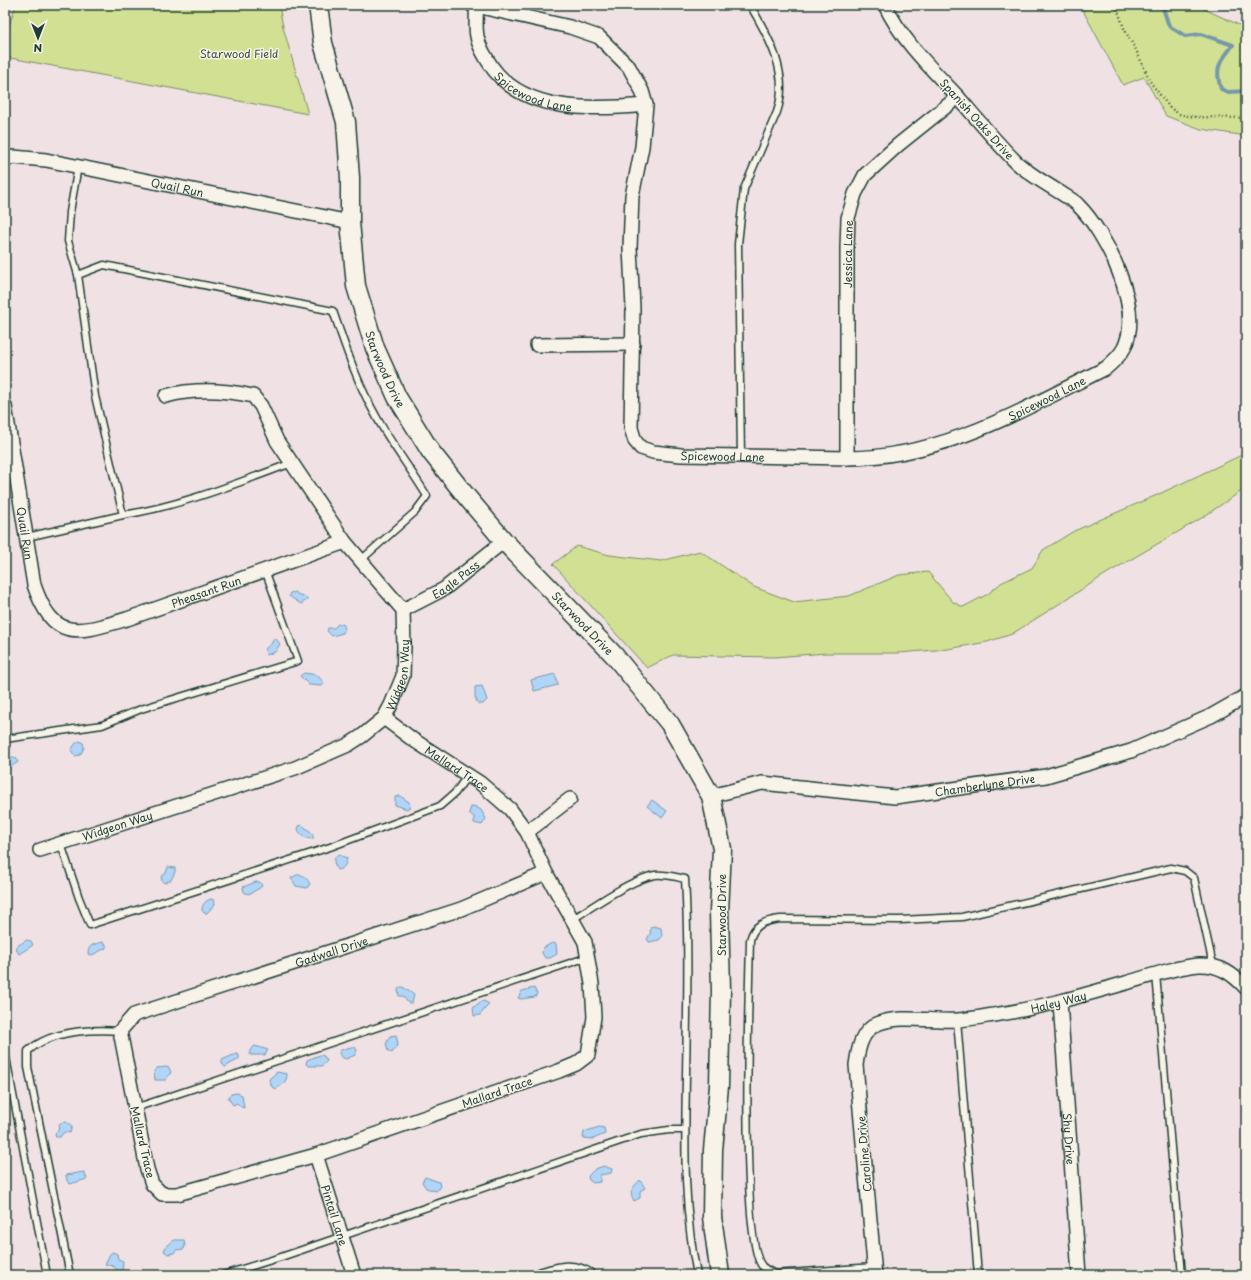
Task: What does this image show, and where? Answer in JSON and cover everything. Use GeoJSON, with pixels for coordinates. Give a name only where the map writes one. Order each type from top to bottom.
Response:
{"type":"FeatureCollection","features":[{"type":"Feature","properties":{"kind":"street","name":"Starwood Drive"},"geometry":{"type":"LineString","coordinates":[[318,5],[323,43],[346,122],[350,178],[350,222],[356,286],[375,348],[397,398],[432,452],[466,496],[504,541],[614,655],[670,724],[711,796],[722,849],[720,912],[720,1086],[713,1150],[712,1217],[720,1275]]}},
{"type":"Feature","properties":{"kind":"street","name":"Spicewood Lane"},"geometry":{"type":"LineString","coordinates":[[646,105],[568,106],[543,103],[506,84],[492,67],[482,51],[477,36],[474,5],[506,8],[585,31],[599,37],[630,67],[642,91],[646,105],[642,147],[632,196],[630,248],[633,308],[631,428],[634,441],[641,448],[653,452],[681,455],[873,458],[940,445],[995,424],[1106,368],[1125,347]]}},
{"type":"Feature","properties":{"kind":"street","name":"Spanish Oaks Drive"},"geometry":{"type":"LineString","coordinates":[[885,5],[892,20],[922,60],[958,97],[992,137],[1018,164],[1077,204],[1100,232],[1127,292],[1130,313],[1125,347]]}},
{"type":"Feature","properties":{"kind":"street","name":"Jessica Lane"},"geometry":{"type":"LineString","coordinates":[[847,458],[847,248],[848,218],[855,194],[864,175],[958,97]]}},
{"type":"Feature","properties":{"kind":"street","name":"Quail Run"},"geometry":{"type":"LineString","coordinates":[[5,160],[13,157],[46,160],[350,222]]}},
{"type":"Feature","properties":{"kind":"street"},"geometry":{"type":"LineString","coordinates":[[537,345],[633,344]]}},
{"type":"Feature","properties":{"kind":"street"},"geometry":{"type":"LineString","coordinates":[[166,396],[184,391],[200,390],[254,396],[261,406],[277,441],[345,542],[403,610]]}},
{"type":"Feature","properties":{"kind":"street","name":"Quail Run"},"geometry":{"type":"LineString","coordinates":[[5,406],[34,585],[40,602],[56,623],[64,628]]}},
{"type":"Feature","properties":{"kind":"street","name":"Eagle Pass"},"geometry":{"type":"LineString","coordinates":[[403,610],[444,589],[504,541]]}},
{"type":"Feature","properties":{"kind":"street","name":"Pheasant Run"},"geometry":{"type":"LineString","coordinates":[[64,628],[72,630],[84,629],[120,621],[345,542]]}},
{"type":"Feature","properties":{"kind":"street","name":"Widgeon Way"},"geometry":{"type":"LineString","coordinates":[[40,850],[295,768],[348,746],[384,718],[403,676],[403,610]]}},
{"type":"Feature","properties":{"kind":"street","name":"Chamberlyne Drive"},"geometry":{"type":"LineString","coordinates":[[711,796],[762,783],[895,797],[1046,776],[1131,752],[1211,716],[1246,696]]}},
{"type":"Feature","properties":{"kind":"street","name":"Mallard Trace"},"geometry":{"type":"LineString","coordinates":[[120,1031],[152,1184],[162,1194],[177,1194],[316,1155],[559,1071],[576,1064],[588,1055],[593,1023],[592,984],[585,942],[546,873],[527,832],[510,809],[480,783],[412,739],[384,718]]}},
{"type":"Feature","properties":{"kind":"street"},"geometry":{"type":"LineString","coordinates":[[527,832],[570,799]]}},
{"type":"Feature","properties":{"kind":"street","name":"Gadwall Drive"},"geometry":{"type":"LineString","coordinates":[[120,1031],[134,1015],[461,909],[546,873]]}},
{"type":"Feature","properties":{"kind":"street","name":"Haley Way"},"geometry":{"type":"LineString","coordinates":[[864,1035],[876,1024],[891,1020],[957,1020],[1060,1002],[1156,974],[1199,965],[1213,965]]}},
{"type":"Feature","properties":{"kind":"street"},"geometry":{"type":"LineString","coordinates":[[1213,965],[1224,969],[1246,988]]}},
{"type":"Feature","properties":{"kind":"street","name":"Shy Drive"},"geometry":{"type":"LineString","coordinates":[[1060,1002],[1080,1275]]}},
{"type":"Feature","properties":{"kind":"street","name":"Caroline Drive"},"geometry":{"type":"LineString","coordinates":[[864,1035],[858,1050],[856,1065],[875,1271]]}},
{"type":"Feature","properties":{"kind":"street","name":"Pintail Lane"},"geometry":{"type":"LineString","coordinates":[[316,1155],[354,1275]]}},
{"type":"Feature","properties":{"kind":"street"},"geometry":{"type":"LineString","coordinates":[[541,1275],[565,1269],[579,1269],[588,1275]]}},
{"type":"Feature","properties":{"kind":"lane"},"geometry":{"type":"LineString","coordinates":[[741,456],[738,244],[744,189],[781,100],[781,73],[768,36],[750,5]]}},
{"type":"Feature","properties":{"kind":"lane"},"geometry":{"type":"LineString","coordinates":[[78,166],[70,212],[68,241],[78,275],[95,396],[123,515]]}},
{"type":"Feature","properties":{"kind":"lane"},"geometry":{"type":"LineString","coordinates":[[78,275],[104,265],[333,312],[347,353],[375,416],[412,470],[427,496],[415,512],[361,560]]}},
{"type":"Feature","properties":{"kind":"lane"},"geometry":{"type":"LineString","coordinates":[[27,537],[123,515],[147,512],[219,489],[292,463]]}},
{"type":"Feature","properties":{"kind":"lane"},"geometry":{"type":"LineString","coordinates":[[5,739],[102,725],[141,709],[298,661],[265,570]]}},
{"type":"Feature","properties":{"kind":"lane"},"geometry":{"type":"LineString","coordinates":[[61,844],[79,898],[90,925],[330,847],[440,806],[454,793],[468,775]]}},
{"type":"Feature","properties":{"kind":"lane"},"geometry":{"type":"LineString","coordinates":[[875,1271],[775,1274],[762,1266],[757,1254],[750,1200],[748,1132],[750,940],[755,927],[765,921],[780,919],[900,920],[962,917],[1171,868],[1185,871],[1194,878],[1213,965]]}},
{"type":"Feature","properties":{"kind":"lane"},"geometry":{"type":"LineString","coordinates":[[573,919],[628,885],[654,875],[668,875],[685,879],[687,924],[684,1130],[687,1205],[697,1275]]}},
{"type":"Feature","properties":{"kind":"lane"},"geometry":{"type":"LineString","coordinates":[[135,1108],[588,957]]}},
{"type":"Feature","properties":{"kind":"lane"},"geometry":{"type":"LineString","coordinates":[[1156,974],[1182,1275]]}},
{"type":"Feature","properties":{"kind":"lane"},"geometry":{"type":"LineString","coordinates":[[957,1020],[978,1275]]}},
{"type":"Feature","properties":{"kind":"lane"},"geometry":{"type":"LineString","coordinates":[[70,1275],[28,1066],[28,1051],[38,1043],[73,1033],[104,1030],[120,1031]]}},
{"type":"Feature","properties":{"kind":"lane"},"geometry":{"type":"LineString","coordinates":[[5,1052],[47,1275]]}},
{"type":"Feature","properties":{"kind":"lane"},"geometry":{"type":"LineString","coordinates":[[223,1275],[281,1257],[641,1134],[669,1130],[684,1130]]}},
{"type":"Feature","properties":{"kind":"path"},"geometry":{"type":"LineString","coordinates":[[1116,5],[1126,31],[1151,83],[1170,108],[1181,115],[1196,117],[1246,118]]}},
{"type":"Feature","properties":{"kind":"green space","name":"Starwood Field"},"geometry":{"type":"Polygon","coordinates":[[[16,5],[279,5],[283,27],[308,114],[5,57],[5,37],[16,5]]]}},
{"type":"Feature","properties":{"kind":"green space"},"geometry":{"type":"Polygon","coordinates":[[[1080,5],[1195,5],[1246,28],[1246,136],[1201,129],[1166,116],[1144,77],[1123,85],[1080,5]]]}},
{"type":"Feature","properties":{"kind":"green space"},"geometry":{"type":"Polygon","coordinates":[[[1246,453],[1246,488],[1200,519],[1106,574],[1012,634],[987,642],[948,649],[898,653],[826,653],[774,657],[673,655],[647,668],[553,564],[577,546],[609,555],[661,561],[700,551],[754,587],[794,602],[849,596],[899,575],[928,572],[953,602],[963,607],[988,594],[1001,583],[1032,568],[1043,550],[1074,531],[1157,495],[1246,453]]]}},
{"type":"Feature","properties":{"kind":"water"},"geometry":{"type":"Polygon","coordinates":[[[295,592],[308,599],[301,604],[289,596],[290,593],[295,592]]]}},
{"type":"Feature","properties":{"kind":"water"},"geometry":{"type":"Polygon","coordinates":[[[338,624],[343,624],[345,628],[343,633],[332,636],[327,631],[328,628],[334,628],[338,624]]]}},
{"type":"Feature","properties":{"kind":"water"},"geometry":{"type":"Polygon","coordinates":[[[273,639],[276,639],[280,644],[275,652],[266,655],[265,649],[272,643],[273,639]]]}},
{"type":"Feature","properties":{"kind":"water"},"geometry":{"type":"Polygon","coordinates":[[[304,673],[317,675],[324,683],[322,686],[309,685],[300,676],[304,673]]]}},
{"type":"Feature","properties":{"kind":"water"},"geometry":{"type":"Polygon","coordinates":[[[555,674],[558,685],[534,691],[531,680],[555,674]]]}},
{"type":"Feature","properties":{"kind":"water"},"geometry":{"type":"Polygon","coordinates":[[[482,686],[487,700],[483,704],[478,704],[475,697],[475,687],[482,686]]]}},
{"type":"Feature","properties":{"kind":"water"},"geometry":{"type":"Polygon","coordinates":[[[80,741],[83,743],[84,748],[80,755],[75,756],[71,750],[76,743],[80,741]]]}},
{"type":"Feature","properties":{"kind":"water"},"geometry":{"type":"Polygon","coordinates":[[[13,757],[16,758],[18,762],[9,768],[5,768],[5,759],[13,757]]]}},
{"type":"Feature","properties":{"kind":"water"},"geometry":{"type":"Polygon","coordinates":[[[400,796],[409,802],[410,807],[407,809],[395,805],[395,797],[400,796]]]}},
{"type":"Feature","properties":{"kind":"water"},"geometry":{"type":"Polygon","coordinates":[[[652,800],[667,811],[662,818],[647,806],[652,800]]]}},
{"type":"Feature","properties":{"kind":"water"},"geometry":{"type":"Polygon","coordinates":[[[474,806],[481,810],[486,819],[482,825],[474,823],[474,817],[469,813],[471,807],[474,806]]]}},
{"type":"Feature","properties":{"kind":"water"},"geometry":{"type":"Polygon","coordinates":[[[302,825],[311,832],[313,839],[310,839],[300,833],[298,829],[299,826],[302,825]]]}},
{"type":"Feature","properties":{"kind":"water"},"geometry":{"type":"Polygon","coordinates":[[[339,855],[347,858],[344,866],[337,870],[334,862],[335,857],[339,855]]]}},
{"type":"Feature","properties":{"kind":"water"},"geometry":{"type":"Polygon","coordinates":[[[168,867],[175,868],[175,872],[171,880],[164,883],[161,877],[166,873],[168,867]]]}},
{"type":"Feature","properties":{"kind":"water"},"geometry":{"type":"Polygon","coordinates":[[[299,874],[306,878],[310,884],[307,888],[296,886],[291,878],[299,874]]]}},
{"type":"Feature","properties":{"kind":"water"},"geometry":{"type":"Polygon","coordinates":[[[260,882],[262,886],[248,894],[244,892],[243,887],[260,882]]]}},
{"type":"Feature","properties":{"kind":"water"},"geometry":{"type":"Polygon","coordinates":[[[210,899],[214,900],[215,904],[207,913],[204,913],[202,910],[203,905],[210,899]]]}},
{"type":"Feature","properties":{"kind":"water"},"geometry":{"type":"Polygon","coordinates":[[[654,926],[661,928],[662,937],[659,940],[649,942],[647,939],[650,934],[651,927],[654,926]]]}},
{"type":"Feature","properties":{"kind":"water"},"geometry":{"type":"Polygon","coordinates":[[[27,940],[31,941],[33,945],[19,954],[16,949],[17,946],[27,940]]]}},
{"type":"Feature","properties":{"kind":"water"},"geometry":{"type":"Polygon","coordinates":[[[102,942],[106,944],[106,948],[92,955],[88,954],[90,947],[94,944],[102,942]]]}},
{"type":"Feature","properties":{"kind":"water"},"geometry":{"type":"Polygon","coordinates":[[[552,943],[556,944],[557,954],[550,958],[545,958],[542,953],[543,948],[552,943]]]}},
{"type":"Feature","properties":{"kind":"water"},"geometry":{"type":"Polygon","coordinates":[[[403,987],[414,995],[412,1003],[408,1003],[403,996],[399,996],[398,989],[403,987]]]}},
{"type":"Feature","properties":{"kind":"water"},"geometry":{"type":"Polygon","coordinates":[[[534,988],[537,994],[535,997],[518,998],[522,991],[534,988]]]}},
{"type":"Feature","properties":{"kind":"water"},"geometry":{"type":"Polygon","coordinates":[[[484,1001],[489,1004],[480,1015],[474,1016],[473,1008],[480,1002],[484,1001]]]}},
{"type":"Feature","properties":{"kind":"water"},"geometry":{"type":"Polygon","coordinates":[[[396,1035],[398,1044],[392,1053],[388,1051],[386,1044],[390,1036],[396,1035]]]}},
{"type":"Feature","properties":{"kind":"water"},"geometry":{"type":"Polygon","coordinates":[[[255,1046],[268,1050],[265,1055],[250,1055],[250,1050],[255,1046]]]}},
{"type":"Feature","properties":{"kind":"water"},"geometry":{"type":"Polygon","coordinates":[[[355,1047],[357,1050],[355,1055],[346,1059],[341,1057],[339,1053],[341,1050],[355,1047]]]}},
{"type":"Feature","properties":{"kind":"water"},"geometry":{"type":"Polygon","coordinates":[[[236,1054],[239,1055],[239,1059],[225,1067],[222,1064],[222,1060],[236,1054]]]}},
{"type":"Feature","properties":{"kind":"water"},"geometry":{"type":"Polygon","coordinates":[[[320,1055],[324,1056],[327,1061],[322,1066],[309,1066],[306,1064],[307,1060],[320,1055]]]}},
{"type":"Feature","properties":{"kind":"water"},"geometry":{"type":"Polygon","coordinates":[[[157,1068],[169,1068],[171,1072],[166,1080],[155,1080],[154,1071],[157,1068]]]}},
{"type":"Feature","properties":{"kind":"water"},"geometry":{"type":"Polygon","coordinates":[[[277,1072],[287,1074],[287,1077],[282,1085],[276,1089],[272,1087],[269,1079],[277,1072]]]}},
{"type":"Feature","properties":{"kind":"water"},"geometry":{"type":"Polygon","coordinates":[[[237,1093],[242,1095],[244,1108],[237,1103],[233,1105],[228,1098],[231,1094],[237,1093]]]}},
{"type":"Feature","properties":{"kind":"water"},"geometry":{"type":"Polygon","coordinates":[[[66,1122],[72,1126],[70,1133],[64,1132],[60,1137],[56,1137],[55,1133],[58,1131],[60,1123],[66,1122]]]}},
{"type":"Feature","properties":{"kind":"water"},"geometry":{"type":"Polygon","coordinates":[[[599,1127],[604,1128],[605,1134],[593,1139],[583,1138],[584,1132],[599,1127]]]}},
{"type":"Feature","properties":{"kind":"water"},"geometry":{"type":"Polygon","coordinates":[[[604,1166],[612,1169],[611,1173],[600,1175],[600,1182],[593,1183],[589,1180],[588,1176],[595,1169],[604,1166]]]}},
{"type":"Feature","properties":{"kind":"water"},"geometry":{"type":"Polygon","coordinates":[[[84,1172],[87,1179],[70,1184],[67,1181],[66,1175],[84,1172]]]}},
{"type":"Feature","properties":{"kind":"water"},"geometry":{"type":"Polygon","coordinates":[[[425,1177],[439,1182],[440,1188],[436,1191],[426,1188],[422,1182],[425,1177]]]}},
{"type":"Feature","properties":{"kind":"water"},"geometry":{"type":"Polygon","coordinates":[[[640,1180],[645,1188],[640,1191],[640,1198],[634,1201],[631,1192],[633,1187],[640,1180]]]}},
{"type":"Feature","properties":{"kind":"water"},"geometry":{"type":"Polygon","coordinates":[[[174,1240],[184,1240],[184,1249],[176,1250],[174,1253],[168,1254],[164,1251],[165,1248],[174,1240]]]}},
{"type":"Feature","properties":{"kind":"water"},"geometry":{"type":"Polygon","coordinates":[[[113,1252],[117,1254],[118,1259],[123,1261],[122,1272],[119,1273],[115,1267],[105,1264],[110,1254],[113,1252]]]}},
{"type":"Feature","properties":{"kind":"waterway"},"geometry":{"type":"LineString","coordinates":[[1162,5],[1169,26],[1185,36],[1201,34],[1233,45],[1225,56],[1218,70],[1221,89],[1228,92],[1246,91]]}}]}
